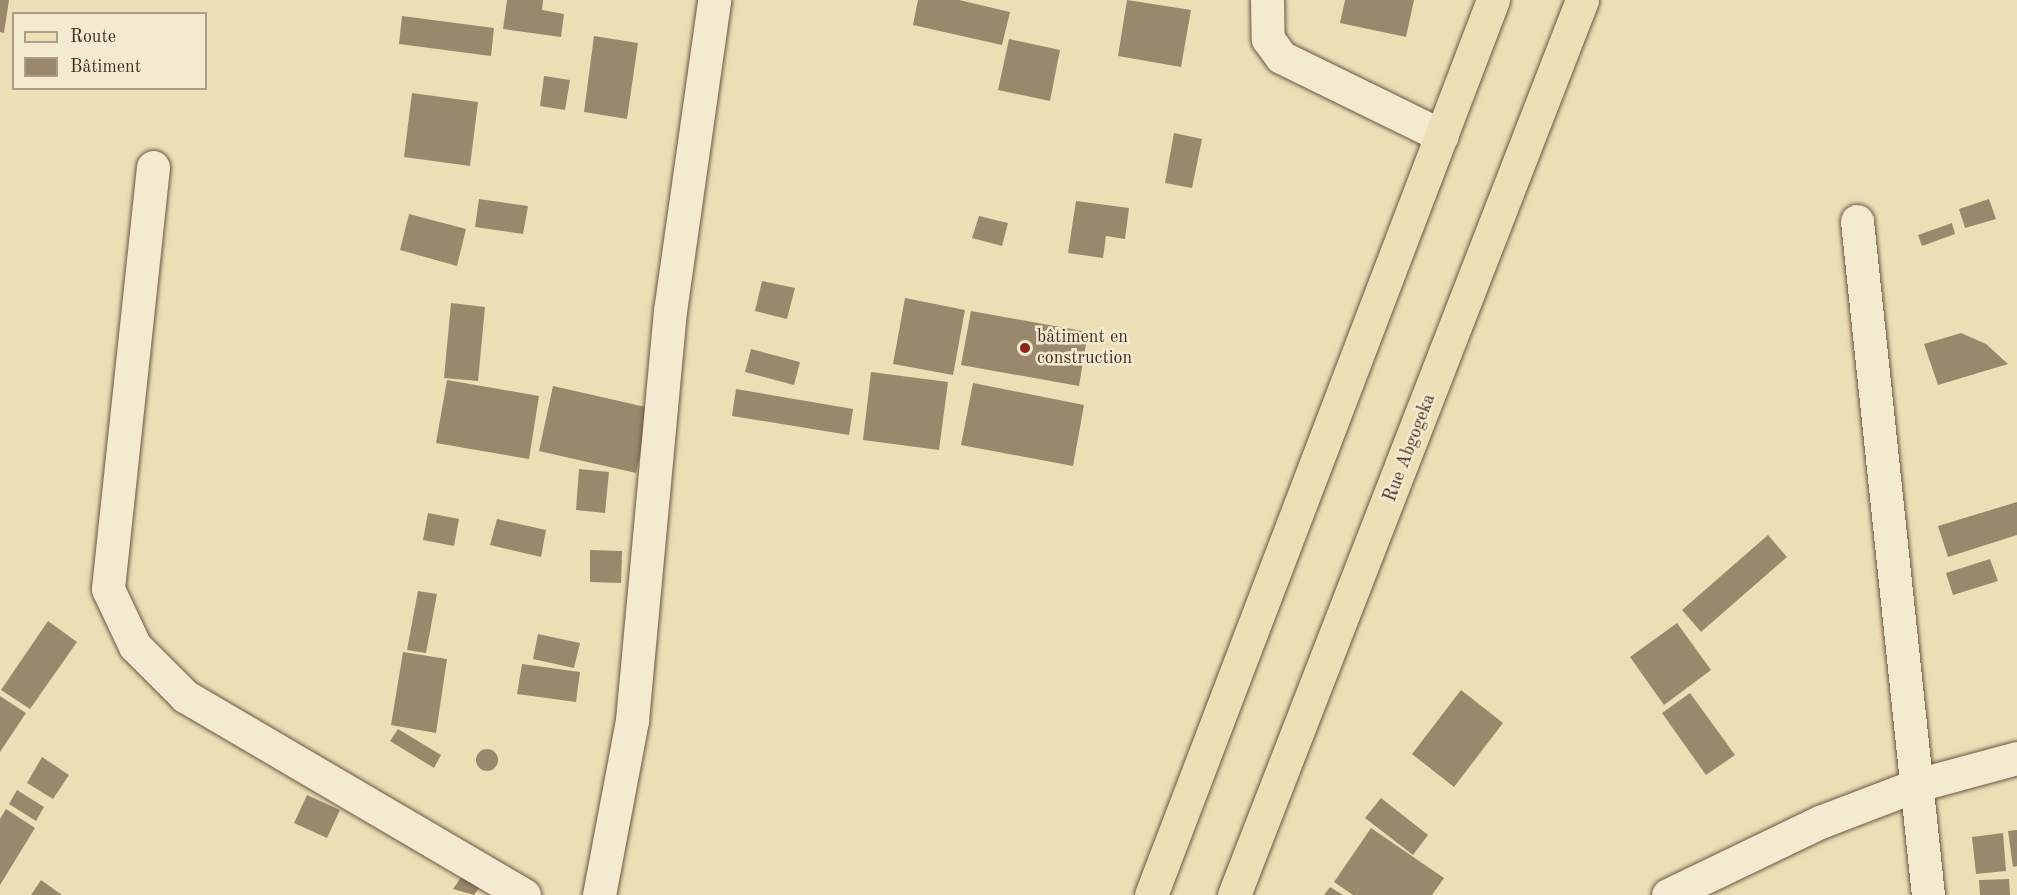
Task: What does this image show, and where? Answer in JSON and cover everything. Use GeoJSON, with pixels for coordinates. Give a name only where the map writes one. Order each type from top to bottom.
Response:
{"type":"FeatureCollection","features":[{"type":"Feature","properties":{"kind":"main road"},"geometry":{"type":"LineString","coordinates":[[1151,895],[1493,0]]}},
{"type":"Feature","properties":{"kind":"main road","name":"Rue Abgogeka"},"geometry":{"type":"LineString","coordinates":[[1234,895],[1582,0]]}},
{"type":"Feature","properties":{"kind":"street"},"geometry":{"type":"LineString","coordinates":[[599,895],[632,720],[669,322],[714,0]]}},
{"type":"Feature","properties":{"kind":"street"},"geometry":{"type":"LineString","coordinates":[[1267,0],[1268,39],[1281,57],[1442,136]]}},
{"type":"Feature","properties":{"kind":"street"},"geometry":{"type":"LineString","coordinates":[[153,167],[108,589],[135,646],[185,696],[524,895]]}},
{"type":"Feature","properties":{"kind":"street"},"geometry":{"type":"LineString","coordinates":[[1857,221],[1928,895]]}},
{"type":"Feature","properties":{"kind":"street"},"geometry":{"type":"LineString","coordinates":[[1668,895],[1726,863],[1917,785],[2017,758]]}},
{"type":"Feature","properties":{"kind":"building"},"geometry":{"type":"Polygon","coordinates":[[[0,0],[9,0],[4,33],[0,32],[0,0]]]}},
{"type":"Feature","properties":{"kind":"building"},"geometry":{"type":"Polygon","coordinates":[[[507,0],[543,0],[542,10],[564,14],[561,37],[503,29],[507,0]]]}},
{"type":"Feature","properties":{"kind":"building"},"geometry":{"type":"Polygon","coordinates":[[[918,0],[959,0],[1010,12],[1002,45],[913,25],[918,0]]]}},
{"type":"Feature","properties":{"kind":"building"},"geometry":{"type":"Polygon","coordinates":[[[1127,0],[1191,10],[1181,67],[1118,56],[1127,0]]]}},
{"type":"Feature","properties":{"kind":"building"},"geometry":{"type":"Polygon","coordinates":[[[1345,0],[1414,0],[1406,37],[1340,23],[1345,0]]]}},
{"type":"Feature","properties":{"kind":"building"},"geometry":{"type":"Polygon","coordinates":[[[402,16],[494,28],[491,56],[399,44],[402,16]]]}},
{"type":"Feature","properties":{"kind":"building"},"geometry":{"type":"Polygon","coordinates":[[[594,36],[638,43],[627,119],[584,112],[594,36]]]}},
{"type":"Feature","properties":{"kind":"building"},"geometry":{"type":"Polygon","coordinates":[[[1009,39],[1060,50],[1050,101],[998,90],[1009,39]]]}},
{"type":"Feature","properties":{"kind":"building"},"geometry":{"type":"Polygon","coordinates":[[[544,76],[570,80],[565,110],[540,106],[544,76]]]}},
{"type":"Feature","properties":{"kind":"building"},"geometry":{"type":"Polygon","coordinates":[[[412,93],[478,102],[470,166],[404,157],[412,93]]]}},
{"type":"Feature","properties":{"kind":"building"},"geometry":{"type":"Polygon","coordinates":[[[1174,133],[1202,139],[1192,188],[1165,183],[1174,133]]]}},
{"type":"Feature","properties":{"kind":"building"},"geometry":{"type":"Polygon","coordinates":[[[479,199],[528,206],[523,234],[475,227],[479,199]]]}},
{"type":"Feature","properties":{"kind":"building"},"geometry":{"type":"Polygon","coordinates":[[[1989,199],[1996,219],[1965,228],[1959,209],[1989,199]]]}},
{"type":"Feature","properties":{"kind":"building"},"geometry":{"type":"Polygon","coordinates":[[[1076,201],[1129,208],[1125,239],[1106,236],[1103,258],[1068,253],[1076,201]]]}},
{"type":"Feature","properties":{"kind":"building"},"geometry":{"type":"Polygon","coordinates":[[[409,214],[466,229],[457,266],[400,250],[409,214]]]}},
{"type":"Feature","properties":{"kind":"building"},"geometry":{"type":"Polygon","coordinates":[[[979,216],[1008,223],[1002,246],[972,238],[979,216]]]}},
{"type":"Feature","properties":{"kind":"building"},"geometry":{"type":"Polygon","coordinates":[[[1952,223],[1955,234],[1922,246],[1918,235],[1952,223]]]}},
{"type":"Feature","properties":{"kind":"building"},"geometry":{"type":"Polygon","coordinates":[[[762,281],[795,288],[787,319],[755,311],[762,281]]]}},
{"type":"Feature","properties":{"kind":"building"},"geometry":{"type":"Polygon","coordinates":[[[905,298],[965,310],[953,375],[893,364],[905,298]]]}},
{"type":"Feature","properties":{"kind":"building"},"geometry":{"type":"Polygon","coordinates":[[[451,303],[485,307],[478,381],[444,378],[451,303]]]}},
{"type":"Feature","properties":{"kind":"building","name":"bâtiment en construction"},"geometry":{"type":"Polygon","coordinates":[[[971,311],[1088,332],[1079,386],[961,365],[971,311]]]}},
{"type":"Feature","properties":{"kind":"building"},"geometry":{"type":"Polygon","coordinates":[[[1961,333],[1986,344],[2008,364],[1938,385],[1924,344],[1961,333]]]}},
{"type":"Feature","properties":{"kind":"building"},"geometry":{"type":"Polygon","coordinates":[[[751,349],[800,362],[794,385],[745,372],[751,349]]]}},
{"type":"Feature","properties":{"kind":"building"},"geometry":{"type":"Polygon","coordinates":[[[871,372],[948,382],[939,450],[863,440],[871,372]]]}},
{"type":"Feature","properties":{"kind":"building"},"geometry":{"type":"Polygon","coordinates":[[[447,380],[539,396],[529,459],[436,443],[447,380]]]}},
{"type":"Feature","properties":{"kind":"building"},"geometry":{"type":"Polygon","coordinates":[[[973,383],[1084,405],[1073,466],[961,445],[973,383]]]}},
{"type":"Feature","properties":{"kind":"building"},"geometry":{"type":"Polygon","coordinates":[[[553,386],[650,408],[636,473],[539,451],[553,386]]]}},
{"type":"Feature","properties":{"kind":"building"},"geometry":{"type":"Polygon","coordinates":[[[736,389],[853,409],[849,435],[732,416],[736,389]]]}},
{"type":"Feature","properties":{"kind":"building"},"geometry":{"type":"Polygon","coordinates":[[[579,469],[609,472],[605,513],[576,510],[579,469]]]}},
{"type":"Feature","properties":{"kind":"building"},"geometry":{"type":"Polygon","coordinates":[[[2017,502],[2017,535],[1948,557],[1938,526],[2017,502]]]}},
{"type":"Feature","properties":{"kind":"building"},"geometry":{"type":"Polygon","coordinates":[[[428,513],[459,519],[454,546],[423,540],[428,513]]]}},
{"type":"Feature","properties":{"kind":"building"},"geometry":{"type":"Polygon","coordinates":[[[497,519],[546,530],[541,557],[490,545],[497,519]]]}},
{"type":"Feature","properties":{"kind":"building"},"geometry":{"type":"Polygon","coordinates":[[[1768,535],[1787,557],[1701,632],[1682,610],[1768,535]]]}},
{"type":"Feature","properties":{"kind":"building"},"geometry":{"type":"Polygon","coordinates":[[[590,550],[622,551],[621,583],[590,582],[590,550]]]}},
{"type":"Feature","properties":{"kind":"building"},"geometry":{"type":"Polygon","coordinates":[[[1990,559],[1998,581],[1953,595],[1946,573],[1990,559]]]}},
{"type":"Feature","properties":{"kind":"building"},"geometry":{"type":"Polygon","coordinates":[[[418,591],[437,594],[426,653],[407,650],[418,591]]]}},
{"type":"Feature","properties":{"kind":"building"},"geometry":{"type":"Polygon","coordinates":[[[48,621],[77,642],[30,709],[1,690],[48,621]]]}},
{"type":"Feature","properties":{"kind":"building"},"geometry":{"type":"Polygon","coordinates":[[[1677,623],[1711,670],[1664,705],[1630,657],[1677,623]]]}},
{"type":"Feature","properties":{"kind":"building"},"geometry":{"type":"Polygon","coordinates":[[[538,634],[580,643],[574,668],[533,659],[538,634]]]}},
{"type":"Feature","properties":{"kind":"building"},"geometry":{"type":"Polygon","coordinates":[[[403,652],[447,659],[436,733],[391,725],[403,652]]]}},
{"type":"Feature","properties":{"kind":"building"},"geometry":{"type":"Polygon","coordinates":[[[522,664],[580,672],[576,702],[517,694],[522,664]]]}},
{"type":"Feature","properties":{"kind":"building"},"geometry":{"type":"Polygon","coordinates":[[[1461,690],[1503,723],[1454,787],[1412,754],[1461,690]]]}},
{"type":"Feature","properties":{"kind":"building"},"geometry":{"type":"Polygon","coordinates":[[[1690,693],[1735,755],[1706,775],[1662,713],[1690,693]]]}},
{"type":"Feature","properties":{"kind":"building"},"geometry":{"type":"Polygon","coordinates":[[[0,696],[26,713],[0,752],[0,696]]]}},
{"type":"Feature","properties":{"kind":"building"},"geometry":{"type":"Polygon","coordinates":[[[398,729],[441,755],[434,768],[390,741],[398,729]]]}},
{"type":"Feature","properties":{"kind":"building"},"geometry":{"type":"Polygon","coordinates":[[[487,749],[495,752],[498,760],[495,768],[487,771],[479,768],[476,760],[479,752],[487,749]]]}},
{"type":"Feature","properties":{"kind":"building"},"geometry":{"type":"Polygon","coordinates":[[[42,757],[69,775],[53,799],[27,783],[42,757]]]}},
{"type":"Feature","properties":{"kind":"building"},"geometry":{"type":"Polygon","coordinates":[[[17,790],[44,807],[36,821],[9,804],[17,790]]]}},
{"type":"Feature","properties":{"kind":"building"},"geometry":{"type":"Polygon","coordinates":[[[307,795],[340,810],[327,838],[294,823],[307,795]]]}},
{"type":"Feature","properties":{"kind":"building"},"geometry":{"type":"Polygon","coordinates":[[[1381,798],[1428,835],[1413,855],[1365,818],[1381,798]]]}},
{"type":"Feature","properties":{"kind":"building"},"geometry":{"type":"Polygon","coordinates":[[[6,809],[35,828],[0,885],[0,819],[6,809]]]}},
{"type":"Feature","properties":{"kind":"building"},"geometry":{"type":"Polygon","coordinates":[[[1371,828],[1444,878],[1432,895],[1353,895],[1334,882],[1371,828]]]}},
{"type":"Feature","properties":{"kind":"building"},"geometry":{"type":"Polygon","coordinates":[[[2017,830],[2017,866],[2013,867],[2008,831],[2017,830]]]}},
{"type":"Feature","properties":{"kind":"building"},"geometry":{"type":"Polygon","coordinates":[[[2003,833],[2006,871],[1976,874],[1972,837],[2003,833]]]}},
{"type":"Feature","properties":{"kind":"building"},"geometry":{"type":"Polygon","coordinates":[[[462,876],[479,888],[474,895],[453,889],[462,876]]]}},
{"type":"Feature","properties":{"kind":"building"},"geometry":{"type":"Polygon","coordinates":[[[2009,879],[2010,895],[1980,895],[1979,880],[2009,879]]]}},
{"type":"Feature","properties":{"kind":"building"},"geometry":{"type":"Polygon","coordinates":[[[41,880],[62,895],[31,895],[41,880]]]}},
{"type":"Feature","properties":{"kind":"building"},"geometry":{"type":"Polygon","coordinates":[[[1330,887],[1343,895],[1324,895],[1330,887]]]}},
{"type":"Feature","properties":{"kind":"place","name":"bâtiment en construction"},"geometry":{"type":"Point","coordinates":[1025,348]}}]}
